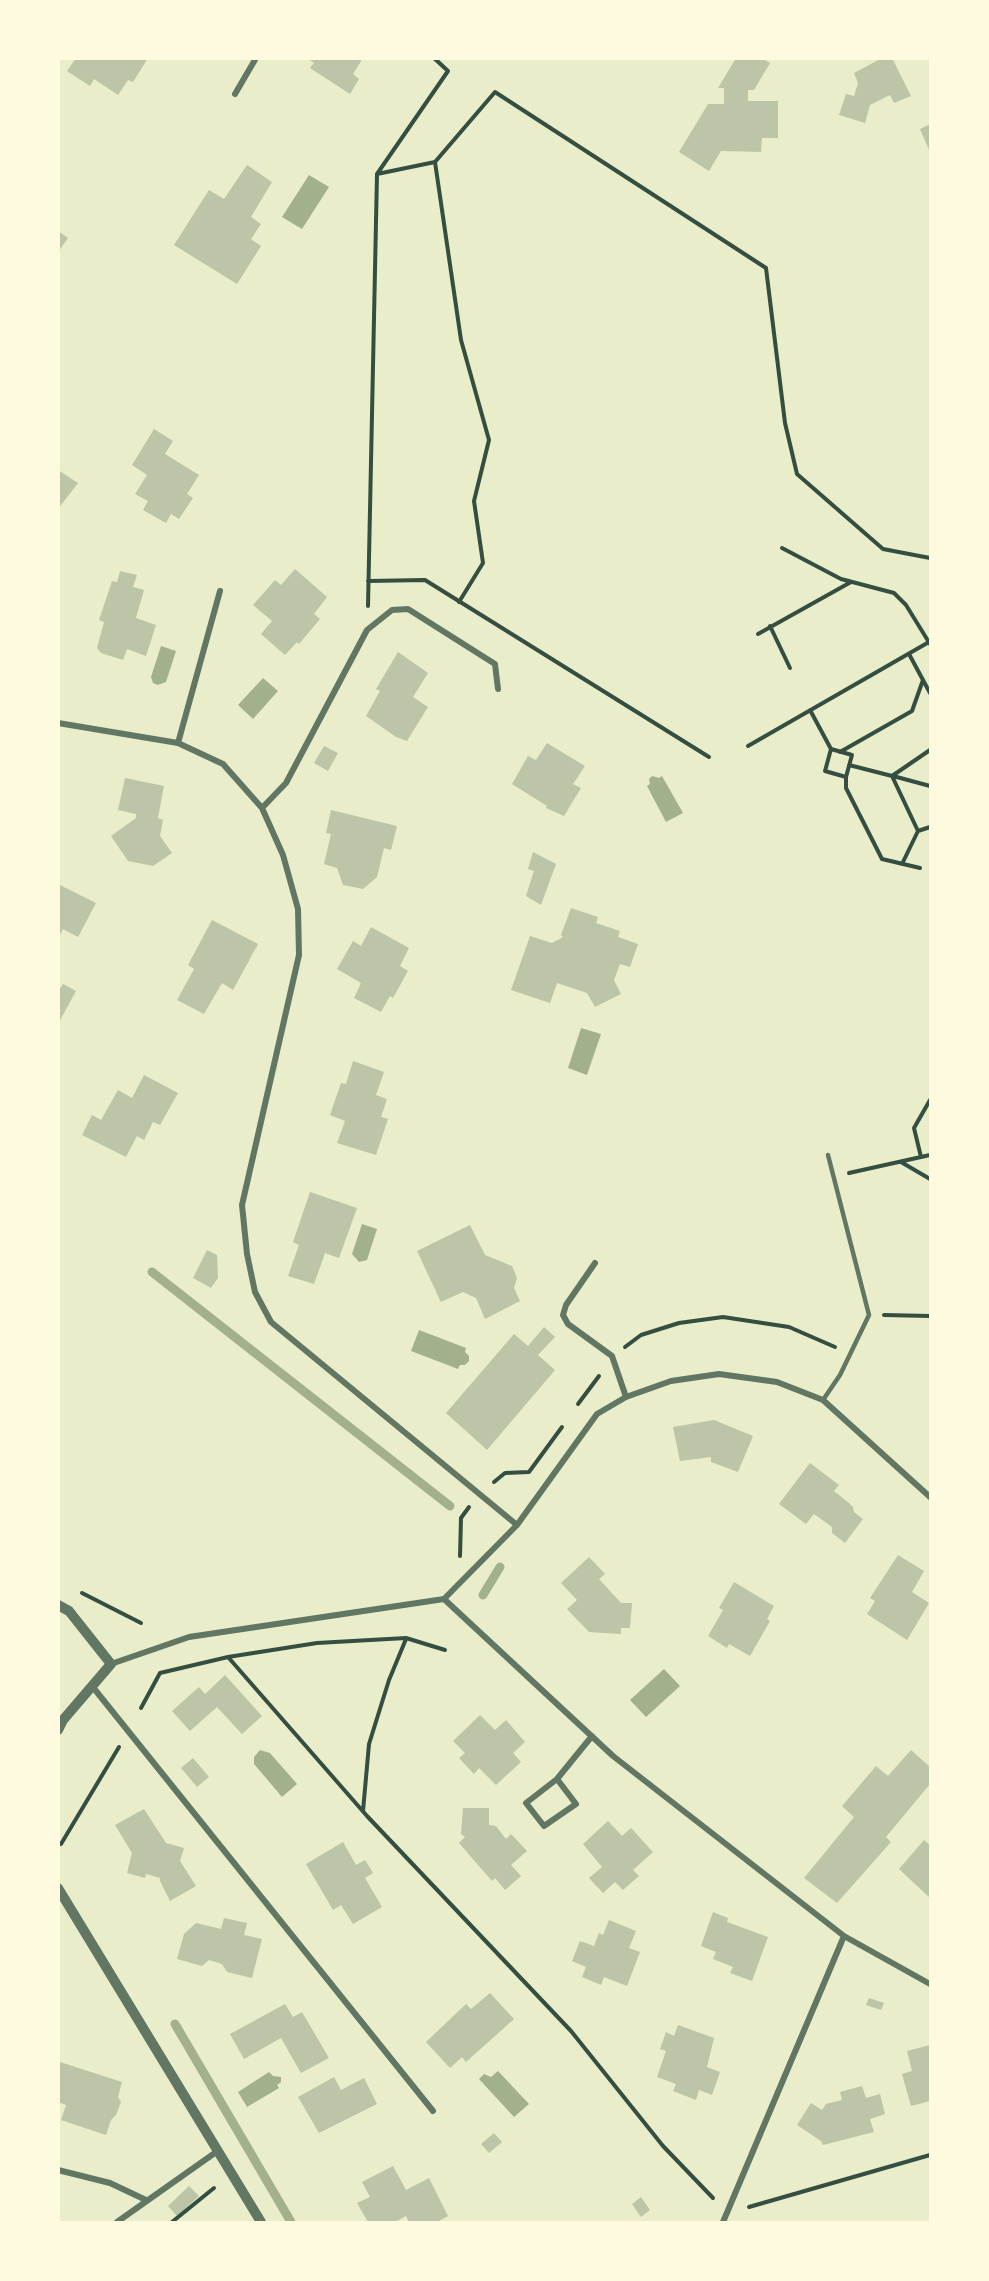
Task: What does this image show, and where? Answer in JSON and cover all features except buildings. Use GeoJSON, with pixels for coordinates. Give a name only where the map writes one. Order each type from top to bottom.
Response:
{"type":"FeatureCollection","features":[{"type":"Feature","properties":{"kind":"street"},"geometry":{"type":"LineString","coordinates":[[235,93],[256,58]]}},
{"type":"Feature","properties":{"kind":"street"},"geometry":{"type":"LineString","coordinates":[[178,743],[220,591]]}},
{"type":"Feature","properties":{"kind":"street"},"geometry":{"type":"LineString","coordinates":[[262,808],[286,783],[367,630],[392,610],[408,609],[495,664],[498,689]]}},
{"type":"Feature","properties":{"kind":"street"},"geometry":{"type":"LineString","coordinates":[[58,723],[178,743],[223,764],[262,808],[283,855],[298,909],[299,955],[242,1205],[255,1292],[271,1322],[517,1525]]}},
{"type":"Feature","properties":{"kind":"street"},"geometry":{"type":"LineString","coordinates":[[595,1263],[566,1305],[563,1315],[568,1324],[612,1356],[627,1397]]}},
{"type":"Feature","properties":{"kind":"street"},"geometry":{"type":"LineString","coordinates":[[58,1730],[63,1720],[111,1664],[189,1637],[444,1599],[517,1525],[597,1414],[627,1397],[671,1381],[719,1374],[777,1382],[823,1400],[930,1497]]}},
{"type":"Feature","properties":{"kind":"street"},"geometry":{"type":"LineString","coordinates":[[444,1599],[613,1756],[844,1936],[930,1984]]}},
{"type":"Feature","properties":{"kind":"street"},"geometry":{"type":"LineString","coordinates":[[58,1605],[69,1611],[111,1664]]}},
{"type":"Feature","properties":{"kind":"street"},"geometry":{"type":"LineString","coordinates":[[91,1686],[433,2111]]}},
{"type":"Feature","properties":{"kind":"street"},"geometry":{"type":"LineString","coordinates":[[557,1779],[576,1804],[544,1826],[526,1803],[557,1779],[592,1736]]}},
{"type":"Feature","properties":{"kind":"street"},"geometry":{"type":"LineString","coordinates":[[58,1888],[219,2150],[261,2223]]}},
{"type":"Feature","properties":{"kind":"street"},"geometry":{"type":"LineString","coordinates":[[723,2223],[844,1936]]}},
{"type":"Feature","properties":{"kind":"street"},"geometry":{"type":"LineString","coordinates":[[117,2223],[146,2200],[219,2150]]}},
{"type":"Feature","properties":{"kind":"street"},"geometry":{"type":"LineString","coordinates":[[58,2170],[110,2183],[146,2200]]}},
{"type":"Feature","properties":{"kind":"lane"},"geometry":{"type":"LineString","coordinates":[[823,1400],[840,1375],[868,1315],[828,1155]]}},
{"type":"Feature","properties":{"kind":"path"},"geometry":{"type":"LineString","coordinates":[[367,630],[377,174],[448,71],[434,58]]}},
{"type":"Feature","properties":{"kind":"path"},"geometry":{"type":"LineString","coordinates":[[377,174],[435,162],[495,92],[766,268],[785,423],[797,474],[884,549],[930,558]]}},
{"type":"Feature","properties":{"kind":"path"},"geometry":{"type":"LineString","coordinates":[[435,162],[461,340],[489,440],[474,501],[483,563],[459,602]]}},
{"type":"Feature","properties":{"kind":"path"},"geometry":{"type":"LineString","coordinates":[[748,746],[930,643],[906,605],[894,593],[841,579],[782,548]]}},
{"type":"Feature","properties":{"kind":"path"},"geometry":{"type":"LineString","coordinates":[[368,581],[425,580],[709,757]]}},
{"type":"Feature","properties":{"kind":"path"},"geometry":{"type":"LineString","coordinates":[[758,634],[852,582]]}},
{"type":"Feature","properties":{"kind":"path"},"geometry":{"type":"LineString","coordinates":[[770,626],[790,668]]}},
{"type":"Feature","properties":{"kind":"path"},"geometry":{"type":"LineString","coordinates":[[909,654],[930,693]]}},
{"type":"Feature","properties":{"kind":"path"},"geometry":{"type":"LineString","coordinates":[[840,752],[912,711],[923,680]]}},
{"type":"Feature","properties":{"kind":"path"},"geometry":{"type":"LineString","coordinates":[[810,710],[831,749],[852,755],[846,777],[846,788],[882,859],[920,868]]}},
{"type":"Feature","properties":{"kind":"path"},"geometry":{"type":"LineString","coordinates":[[831,749],[825,771],[846,777]]}},
{"type":"Feature","properties":{"kind":"path"},"geometry":{"type":"LineString","coordinates":[[892,776],[930,750]]}},
{"type":"Feature","properties":{"kind":"path"},"geometry":{"type":"LineString","coordinates":[[849,765],[930,786]]}},
{"type":"Feature","properties":{"kind":"path"},"geometry":{"type":"LineString","coordinates":[[892,776],[918,831]]}},
{"type":"Feature","properties":{"kind":"path"},"geometry":{"type":"LineString","coordinates":[[902,864],[918,831],[930,827]]}},
{"type":"Feature","properties":{"kind":"path"},"geometry":{"type":"LineString","coordinates":[[921,1157],[914,1128],[930,1100]]}},
{"type":"Feature","properties":{"kind":"path"},"geometry":{"type":"LineString","coordinates":[[834,1177],[930,1155]]}},
{"type":"Feature","properties":{"kind":"path"},"geometry":{"type":"LineString","coordinates":[[900,1162],[930,1179]]}},
{"type":"Feature","properties":{"kind":"path"},"geometry":{"type":"LineString","coordinates":[[868,1315],[930,1316]]}},
{"type":"Feature","properties":{"kind":"path"},"geometry":{"type":"LineString","coordinates":[[620,1351],[641,1335],[679,1323],[723,1317],[789,1327],[850,1353]]}},
{"type":"Feature","properties":{"kind":"path"},"geometry":{"type":"LineString","coordinates":[[574,1410],[600,1374]]}},
{"type":"Feature","properties":{"kind":"path"},"geometry":{"type":"LineString","coordinates":[[488,1486],[505,1473],[529,1472],[568,1419]]}},
{"type":"Feature","properties":{"kind":"path"},"geometry":{"type":"LineString","coordinates":[[79,1591],[141,1623]]}},
{"type":"Feature","properties":{"kind":"path"},"geometry":{"type":"LineString","coordinates":[[363,1811],[369,1744],[389,1680],[406,1638]]}},
{"type":"Feature","properties":{"kind":"path"},"geometry":{"type":"LineString","coordinates":[[141,1708],[160,1674],[228,1656],[317,1643],[406,1638],[445,1650]]}},
{"type":"Feature","properties":{"kind":"path"},"geometry":{"type":"LineString","coordinates":[[228,1656],[363,1811],[571,2031],[663,2146],[727,2213],[930,2155]]}},
{"type":"Feature","properties":{"kind":"path"},"geometry":{"type":"LineString","coordinates":[[62,1844],[122,1741]]}},
{"type":"Feature","properties":{"kind":"path"},"geometry":{"type":"LineString","coordinates":[[172,2223],[214,2188]]}},
{"type":"Feature","properties":{"kind":"shaded area"},"geometry":{"type":"Polygon","coordinates":[[[309,175],[329,187],[302,229],[282,217],[309,175]]]}},
{"type":"Feature","properties":{"kind":"shaded area"},"geometry":{"type":"Polygon","coordinates":[[[161,646],[176,651],[166,682],[158,685],[153,683],[151,677],[161,646]]]}},
{"type":"Feature","properties":{"kind":"shaded area"},"geometry":{"type":"Polygon","coordinates":[[[263,678],[278,691],[253,719],[238,705],[263,678]]]}},
{"type":"Feature","properties":{"kind":"shaded area"},"geometry":{"type":"Polygon","coordinates":[[[652,776],[659,778],[662,776],[683,813],[666,822],[647,786],[652,776]]]}},
{"type":"Feature","properties":{"kind":"shaded area"},"geometry":{"type":"Polygon","coordinates":[[[581,1028],[601,1034],[587,1075],[568,1068],[581,1028]]]}},
{"type":"Feature","properties":{"kind":"shaded area"},"geometry":{"type":"Polygon","coordinates":[[[362,1224],[377,1229],[367,1260],[359,1262],[352,1254],[362,1224]]]}},
{"type":"Feature","properties":{"kind":"shaded area"},"geometry":{"type":"Polygon","coordinates":[[[419,1330],[466,1348],[465,1352],[469,1356],[469,1361],[465,1365],[460,1365],[458,1369],[411,1351],[419,1330]]]}},
{"type":"Feature","properties":{"kind":"shaded area"},"geometry":{"type":"Polygon","coordinates":[[[664,1669],[680,1686],[646,1717],[630,1700],[664,1669]]]}},
{"type":"Feature","properties":{"kind":"shaded area"},"geometry":{"type":"Polygon","coordinates":[[[260,1750],[270,1753],[297,1784],[282,1797],[254,1764],[254,1757],[260,1750]]]}},
{"type":"Feature","properties":{"kind":"shaded area"},"geometry":{"type":"Polygon","coordinates":[[[498,2071],[529,2104],[514,2117],[479,2079],[484,2074],[491,2077],[498,2071]]]}},
{"type":"Feature","properties":{"kind":"shaded area"},"geometry":{"type":"Polygon","coordinates":[[[269,2072],[273,2076],[281,2077],[281,2082],[277,2085],[279,2088],[247,2107],[238,2092],[269,2072]]]}},
{"type":"Feature","properties":{"kind":"waterway"},"geometry":{"type":"LineString","coordinates":[[152,1272],[450,1506]]}},
{"type":"Feature","properties":{"kind":"waterway"},"geometry":{"type":"LineString","coordinates":[[483,1595],[500,1567]]}},
{"type":"Feature","properties":{"kind":"waterway"},"geometry":{"type":"LineString","coordinates":[[175,2024],[291,2222]]}}]}
